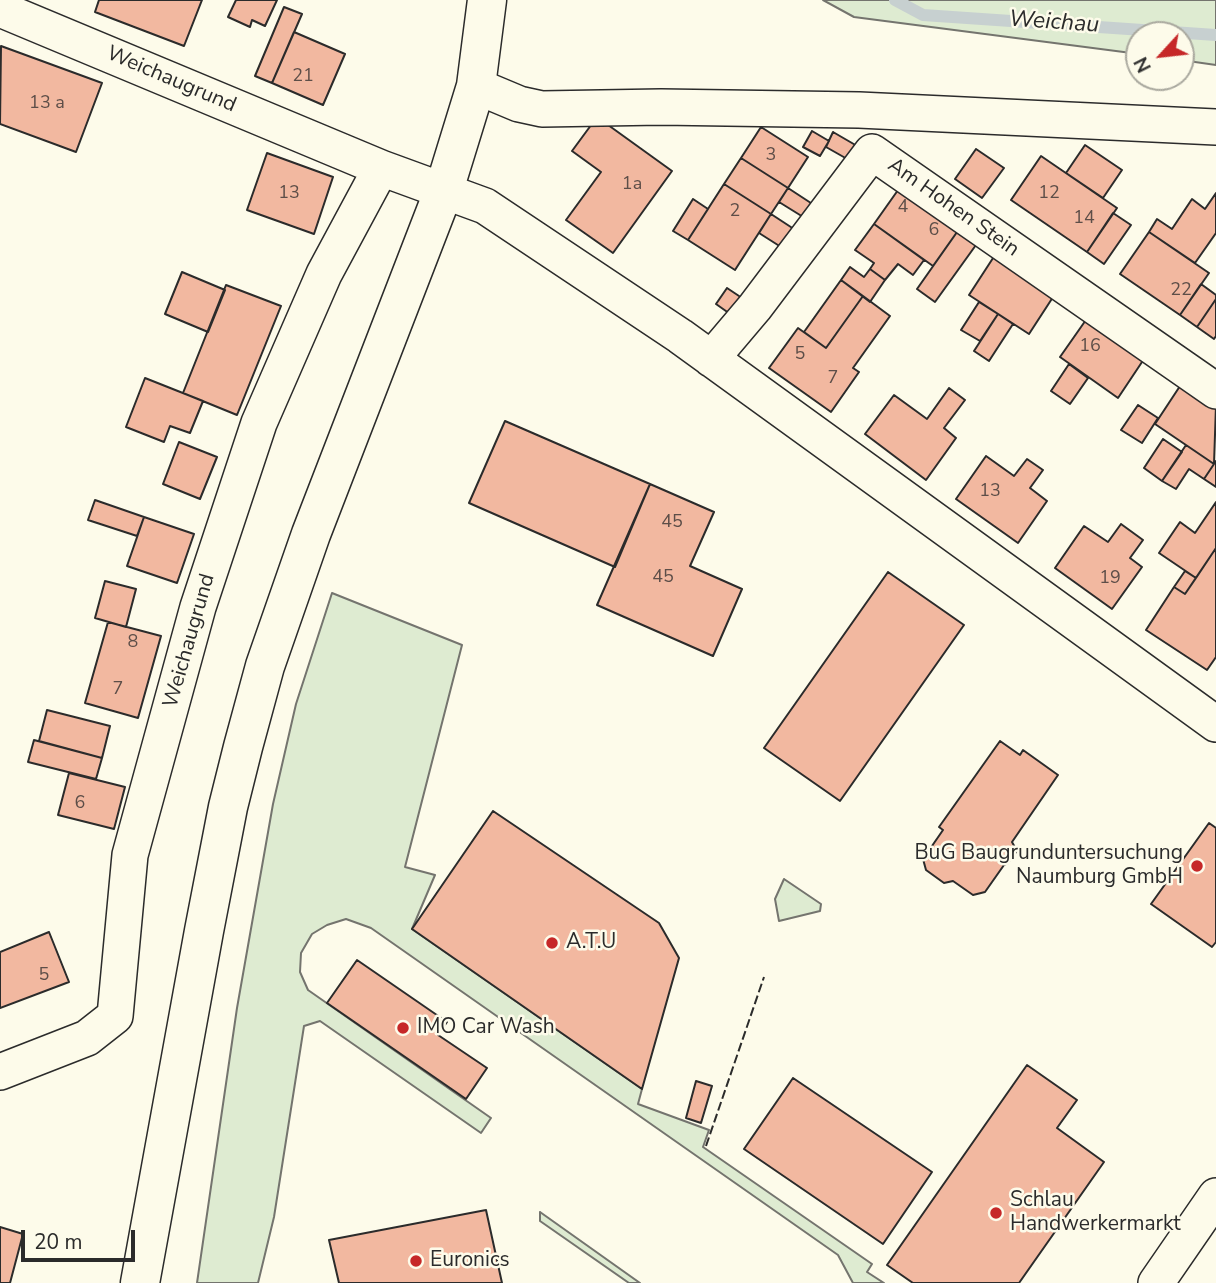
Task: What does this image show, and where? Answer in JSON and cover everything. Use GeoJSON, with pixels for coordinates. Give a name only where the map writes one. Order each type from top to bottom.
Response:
{"type":"FeatureCollection","features":[{"type":"Feature","properties":{"kind":"main road"},"geometry":{"type":"LineString","coordinates":[[141,1283],[228,807],[265,666],[311,534],[444,190],[476,86],[487,0]]}},
{"type":"Feature","properties":{"kind":"street","name":"Weichaugrund"},"geometry":{"type":"LineString","coordinates":[[0,9],[381,168],[444,190]]}},
{"type":"Feature","properties":{"kind":"street"},"geometry":{"type":"LineString","coordinates":[[476,86],[519,104],[542,109],[661,107],[859,110],[1216,127]]}},
{"type":"Feature","properties":{"kind":"street","name":"Am Hohen Stein"},"geometry":{"type":"LineString","coordinates":[[711,359],[755,307],[872,152],[1216,391]]}},
{"type":"Feature","properties":{"kind":"street","name":"Weichaugrund"},"geometry":{"type":"LineString","coordinates":[[0,1072],[87,1038],[115,1016],[130,855],[198,607],[259,423],[324,274],[381,168]]}},
{"type":"Feature","properties":{"kind":"street"},"geometry":{"type":"LineString","coordinates":[[444,190],[485,206],[711,359],[1216,724]]}},
{"type":"Feature","properties":{"kind":"street"},"geometry":{"type":"LineString","coordinates":[[1156,1283],[1216,1196]]}},
{"type":"Feature","properties":{"kind":"green space"},"geometry":{"type":"Polygon","coordinates":[[[823,0],[1216,0],[1216,65],[1195,62],[1195,21],[1125,21],[1125,52],[854,17],[823,0]]]}},
{"type":"Feature","properties":{"kind":"green space"},"geometry":{"type":"Polygon","coordinates":[[[332,593],[462,645],[405,867],[435,875],[412,929],[642,1089],[638,1104],[709,1130],[703,1147],[872,1264],[867,1272],[884,1283],[853,1283],[838,1255],[371,928],[346,919],[327,925],[312,934],[301,953],[300,972],[308,990],[491,1118],[481,1133],[320,1021],[304,1026],[274,1217],[258,1283],[197,1283],[237,1008],[273,804],[296,704],[332,593]]]}},
{"type":"Feature","properties":{"kind":"green space"},"geometry":{"type":"Polygon","coordinates":[[[784,879],[821,904],[820,911],[779,921],[775,899],[784,879]]]}},
{"type":"Feature","properties":{"kind":"green space"},"geometry":{"type":"Polygon","coordinates":[[[540,1212],[640,1283],[629,1283],[540,1221],[540,1212]]]}},
{"type":"Feature","properties":{"kind":"building"},"geometry":{"type":"Polygon","coordinates":[[[99,0],[202,0],[184,46],[95,12],[99,0]]]}},
{"type":"Feature","properties":{"kind":"building"},"geometry":{"type":"Polygon","coordinates":[[[236,0],[277,0],[265,26],[252,20],[250,27],[228,17],[236,0]]]}},
{"type":"Feature","properties":{"kind":"building"},"geometry":{"type":"Polygon","coordinates":[[[284,7],[302,14],[272,83],[255,76],[284,7]]]}},
{"type":"Feature","properties":{"kind":"building"},"geometry":{"type":"Polygon","coordinates":[[[294,32],[345,54],[323,105],[272,83],[294,32]]]}},
{"type":"Feature","properties":{"kind":"building"},"geometry":{"type":"Polygon","coordinates":[[[1,46],[102,83],[76,152],[0,124],[1,46]]]}},
{"type":"Feature","properties":{"kind":"building"},"geometry":{"type":"Polygon","coordinates":[[[597,117],[672,171],[613,253],[566,220],[601,172],[572,151],[597,117]]]}},
{"type":"Feature","properties":{"kind":"building"},"geometry":{"type":"Polygon","coordinates":[[[761,127],[808,157],[788,188],[741,158],[761,127]]]}},
{"type":"Feature","properties":{"kind":"building"},"geometry":{"type":"Polygon","coordinates":[[[812,131],[829,141],[820,156],[803,147],[812,131]]]}},
{"type":"Feature","properties":{"kind":"building"},"geometry":{"type":"Polygon","coordinates":[[[833,132],[864,150],[856,164],[826,147],[833,132]]]}},
{"type":"Feature","properties":{"kind":"building"},"geometry":{"type":"Polygon","coordinates":[[[1085,145],[1122,170],[1103,198],[1066,173],[1085,145]]]}},
{"type":"Feature","properties":{"kind":"building"},"geometry":{"type":"Polygon","coordinates":[[[976,149],[1004,168],[982,198],[955,179],[976,149]]]}},
{"type":"Feature","properties":{"kind":"building"},"geometry":{"type":"Polygon","coordinates":[[[267,153],[333,177],[314,234],[247,210],[267,153]]]}},
{"type":"Feature","properties":{"kind":"building"},"geometry":{"type":"Polygon","coordinates":[[[1041,156],[1117,208],[1087,252],[1011,200],[1041,156]]]}},
{"type":"Feature","properties":{"kind":"building"},"geometry":{"type":"Polygon","coordinates":[[[741,158],[788,188],[771,214],[724,184],[741,158]]]}},
{"type":"Feature","properties":{"kind":"building"},"geometry":{"type":"Polygon","coordinates":[[[903,183],[962,225],[933,266],[874,224],[903,183]]]}},
{"type":"Feature","properties":{"kind":"building"},"geometry":{"type":"Polygon","coordinates":[[[724,184],[771,214],[735,270],[688,240],[724,184]]]}},
{"type":"Feature","properties":{"kind":"building"},"geometry":{"type":"Polygon","coordinates":[[[788,188],[817,207],[808,220],[779,202],[788,188]]]}},
{"type":"Feature","properties":{"kind":"building"},"geometry":{"type":"Polygon","coordinates":[[[1216,193],[1216,233],[1195,263],[1149,232],[1157,219],[1172,229],[1192,199],[1205,209],[1216,193]]]}},
{"type":"Feature","properties":{"kind":"building"},"geometry":{"type":"Polygon","coordinates":[[[693,199],[708,209],[688,240],[673,231],[693,199]]]}},
{"type":"Feature","properties":{"kind":"building"},"geometry":{"type":"Polygon","coordinates":[[[1113,213],[1131,225],[1104,264],[1087,252],[1113,213]]]}},
{"type":"Feature","properties":{"kind":"building"},"geometry":{"type":"Polygon","coordinates":[[[771,214],[803,235],[792,254],[759,233],[771,214]]]}},
{"type":"Feature","properties":{"kind":"building"},"geometry":{"type":"Polygon","coordinates":[[[874,224],[924,260],[913,275],[898,264],[885,280],[870,269],[874,263],[855,250],[874,224]]]}},
{"type":"Feature","properties":{"kind":"building"},"geometry":{"type":"Polygon","coordinates":[[[962,225],[981,238],[935,302],[917,289],[962,225]]]}},
{"type":"Feature","properties":{"kind":"building"},"geometry":{"type":"Polygon","coordinates":[[[1149,232],[1209,273],[1180,315],[1120,274],[1149,232]]]}},
{"type":"Feature","properties":{"kind":"building"},"geometry":{"type":"Polygon","coordinates":[[[995,255],[1055,294],[1029,334],[969,295],[995,255]]]}},
{"type":"Feature","properties":{"kind":"building"},"geometry":{"type":"Polygon","coordinates":[[[850,267],[864,277],[870,269],[885,280],[870,302],[841,280],[850,267]]]}},
{"type":"Feature","properties":{"kind":"building"},"geometry":{"type":"Polygon","coordinates":[[[182,272],[225,290],[208,332],[165,314],[182,272]]]}},
{"type":"Feature","properties":{"kind":"building"},"geometry":{"type":"Polygon","coordinates":[[[841,280],[863,296],[826,348],[804,332],[841,280]]]}},
{"type":"Feature","properties":{"kind":"building"},"geometry":{"type":"Polygon","coordinates":[[[1201,284],[1216,295],[1216,299],[1197,327],[1180,315],[1201,284]]]}},
{"type":"Feature","properties":{"kind":"building"},"geometry":{"type":"Polygon","coordinates":[[[226,285],[281,306],[237,415],[183,393],[226,285]]]}},
{"type":"Feature","properties":{"kind":"building"},"geometry":{"type":"Polygon","coordinates":[[[727,288],[751,304],[740,321],[716,304],[727,288]]]}},
{"type":"Feature","properties":{"kind":"building"},"geometry":{"type":"Polygon","coordinates":[[[863,296],[890,316],[853,368],[859,372],[831,412],[769,368],[798,328],[826,348],[863,296]]]}},
{"type":"Feature","properties":{"kind":"building"},"geometry":{"type":"Polygon","coordinates":[[[1216,299],[1216,336],[1214,339],[1197,327],[1216,299]]]}},
{"type":"Feature","properties":{"kind":"building"},"geometry":{"type":"Polygon","coordinates":[[[979,302],[998,314],[980,341],[961,330],[979,302]]]}},
{"type":"Feature","properties":{"kind":"building"},"geometry":{"type":"Polygon","coordinates":[[[998,314],[1013,324],[989,361],[974,351],[998,314]]]}},
{"type":"Feature","properties":{"kind":"building"},"geometry":{"type":"Polygon","coordinates":[[[1088,317],[1146,356],[1118,398],[1060,357],[1088,317]]]}},
{"type":"Feature","properties":{"kind":"building"},"geometry":{"type":"Polygon","coordinates":[[[1069,364],[1088,378],[1070,404],[1051,391],[1069,364]]]}},
{"type":"Feature","properties":{"kind":"building"},"geometry":{"type":"Polygon","coordinates":[[[145,378],[203,401],[190,433],[170,426],[164,442],[126,427],[145,378]]]}},
{"type":"Feature","properties":{"kind":"building"},"geometry":{"type":"Polygon","coordinates":[[[1182,383],[1216,405],[1214,464],[1155,424],[1182,383]]]}},
{"type":"Feature","properties":{"kind":"building"},"geometry":{"type":"Polygon","coordinates":[[[949,388],[965,400],[944,428],[956,438],[926,480],[865,434],[894,395],[927,419],[949,388]]]}},
{"type":"Feature","properties":{"kind":"building"},"geometry":{"type":"Polygon","coordinates":[[[1138,405],[1158,418],[1142,443],[1121,430],[1138,405]]]}},
{"type":"Feature","properties":{"kind":"building"},"geometry":{"type":"Polygon","coordinates":[[[505,421],[650,484],[615,567],[469,503],[505,421]]]}},
{"type":"Feature","properties":{"kind":"building"},"geometry":{"type":"Polygon","coordinates":[[[1163,439],[1182,452],[1162,481],[1144,468],[1163,439]]]}},
{"type":"Feature","properties":{"kind":"building"},"geometry":{"type":"Polygon","coordinates":[[[179,442],[217,457],[200,499],[163,484],[179,442]]]}},
{"type":"Feature","properties":{"kind":"building"},"geometry":{"type":"Polygon","coordinates":[[[1186,445],[1214,464],[1204,479],[1189,469],[1176,489],[1162,481],[1186,445]]]}},
{"type":"Feature","properties":{"kind":"building"},"geometry":{"type":"Polygon","coordinates":[[[986,456],[1014,476],[1027,459],[1043,470],[1030,488],[1047,501],[1018,543],[956,499],[986,456]]]}},
{"type":"Feature","properties":{"kind":"building"},"geometry":{"type":"Polygon","coordinates":[[[1216,461],[1216,487],[1204,479],[1216,461]]]}},
{"type":"Feature","properties":{"kind":"building"},"geometry":{"type":"Polygon","coordinates":[[[650,484],[714,512],[690,566],[742,589],[713,656],[597,605],[650,484]]]}},
{"type":"Feature","properties":{"kind":"building"},"geometry":{"type":"Polygon","coordinates":[[[95,500],[144,517],[137,536],[88,520],[95,500]]]}},
{"type":"Feature","properties":{"kind":"building"},"geometry":{"type":"Polygon","coordinates":[[[1216,502],[1216,548],[1196,578],[1159,553],[1180,522],[1195,533],[1216,502]]]}},
{"type":"Feature","properties":{"kind":"building"},"geometry":{"type":"Polygon","coordinates":[[[144,517],[194,534],[177,583],[127,566],[144,517]]]}},
{"type":"Feature","properties":{"kind":"building"},"geometry":{"type":"Polygon","coordinates":[[[1121,524],[1143,540],[1130,558],[1142,567],[1112,609],[1055,568],[1084,526],[1108,542],[1121,524]]]}},
{"type":"Feature","properties":{"kind":"building"},"geometry":{"type":"Polygon","coordinates":[[[1216,548],[1216,657],[1207,670],[1146,630],[1174,587],[1185,594],[1216,548]]]}},
{"type":"Feature","properties":{"kind":"building"},"geometry":{"type":"Polygon","coordinates":[[[1185,571],[1196,578],[1185,594],[1174,587],[1185,571]]]}},
{"type":"Feature","properties":{"kind":"building"},"geometry":{"type":"Polygon","coordinates":[[[888,572],[964,625],[840,801],[764,748],[888,572]]]}},
{"type":"Feature","properties":{"kind":"building"},"geometry":{"type":"Polygon","coordinates":[[[105,581],[136,589],[126,627],[95,618],[105,581]]]}},
{"type":"Feature","properties":{"kind":"building"},"geometry":{"type":"Polygon","coordinates":[[[108,622],[161,636],[138,718],[85,703],[108,622]]]}},
{"type":"Feature","properties":{"kind":"building"},"geometry":{"type":"Polygon","coordinates":[[[47,710],[110,726],[102,758],[39,741],[47,710]]]}},
{"type":"Feature","properties":{"kind":"building"},"geometry":{"type":"Polygon","coordinates":[[[34,740],[102,758],[96,779],[28,762],[34,740]]]}},
{"type":"Feature","properties":{"kind":"building"},"geometry":{"type":"Polygon","coordinates":[[[1000,741],[1020,755],[1023,750],[1058,775],[1012,842],[1017,851],[985,892],[973,895],[953,881],[944,883],[926,870],[923,859],[943,830],[939,827],[1000,741]]]}},
{"type":"Feature","properties":{"kind":"building"},"geometry":{"type":"Polygon","coordinates":[[[69,773],[125,787],[114,829],[58,815],[69,773]]]}},
{"type":"Feature","properties":{"kind":"building","name":"A.T.U"},"geometry":{"type":"Polygon","coordinates":[[[493,811],[659,923],[679,958],[642,1089],[412,929],[493,811]]]}},
{"type":"Feature","properties":{"kind":"building","name":"BuG Baugrunduntersuchung Naumburg GmbH"},"geometry":{"type":"Polygon","coordinates":[[[1209,823],[1216,828],[1216,942],[1212,947],[1151,904],[1209,823]]]}},
{"type":"Feature","properties":{"kind":"building"},"geometry":{"type":"Polygon","coordinates":[[[49,932],[69,982],[0,1008],[0,952],[49,932]]]}},
{"type":"Feature","properties":{"kind":"building","name":"IMO Car Wash"},"geometry":{"type":"Polygon","coordinates":[[[357,960],[447,1022],[438,1035],[487,1068],[466,1099],[327,1003],[357,960]]]}},
{"type":"Feature","properties":{"kind":"building","name":"Schlau Handwerkermarkt"},"geometry":{"type":"Polygon","coordinates":[[[1027,1065],[1077,1100],[1057,1128],[1104,1162],[1019,1283],[913,1283],[887,1265],[1027,1065]]]}},
{"type":"Feature","properties":{"kind":"building"},"geometry":{"type":"Polygon","coordinates":[[[793,1078],[932,1172],[883,1244],[744,1149],[793,1078]]]}},
{"type":"Feature","properties":{"kind":"building"},"geometry":{"type":"Polygon","coordinates":[[[696,1081],[712,1086],[701,1123],[686,1118],[696,1081]]]}},
{"type":"Feature","properties":{"kind":"building","name":"Euronics"},"geometry":{"type":"Polygon","coordinates":[[[486,1210],[502,1283],[339,1283],[329,1240],[486,1210]]]}},
{"type":"Feature","properties":{"kind":"building"},"geometry":{"type":"Polygon","coordinates":[[[0,1227],[23,1234],[10,1283],[0,1283],[0,1227]]]}},
{"type":"Feature","properties":{"kind":"waterway","name":"Weichau"},"geometry":{"type":"LineString","coordinates":[[895,0],[923,15],[1216,35]]}},
{"type":"Feature","properties":{"kind":"fence"},"geometry":{"type":"LineString","coordinates":[[706,1146],[764,977]]}},
{"type":"Feature","properties":{"kind":"place","name":"BuG Baugrunduntersuchung Naumburg GmbH"},"geometry":{"type":"Point","coordinates":[1197,866]}},
{"type":"Feature","properties":{"kind":"place","name":"A.T.U"},"geometry":{"type":"Point","coordinates":[552,943]}},
{"type":"Feature","properties":{"kind":"place","name":"IMO Car Wash"},"geometry":{"type":"Point","coordinates":[403,1028]}},
{"type":"Feature","properties":{"kind":"place","name":"Schlau Handwerkermarkt"},"geometry":{"type":"Point","coordinates":[996,1213]}},
{"type":"Feature","properties":{"kind":"place","name":"Euronics"},"geometry":{"type":"Point","coordinates":[416,1261]}}]}
